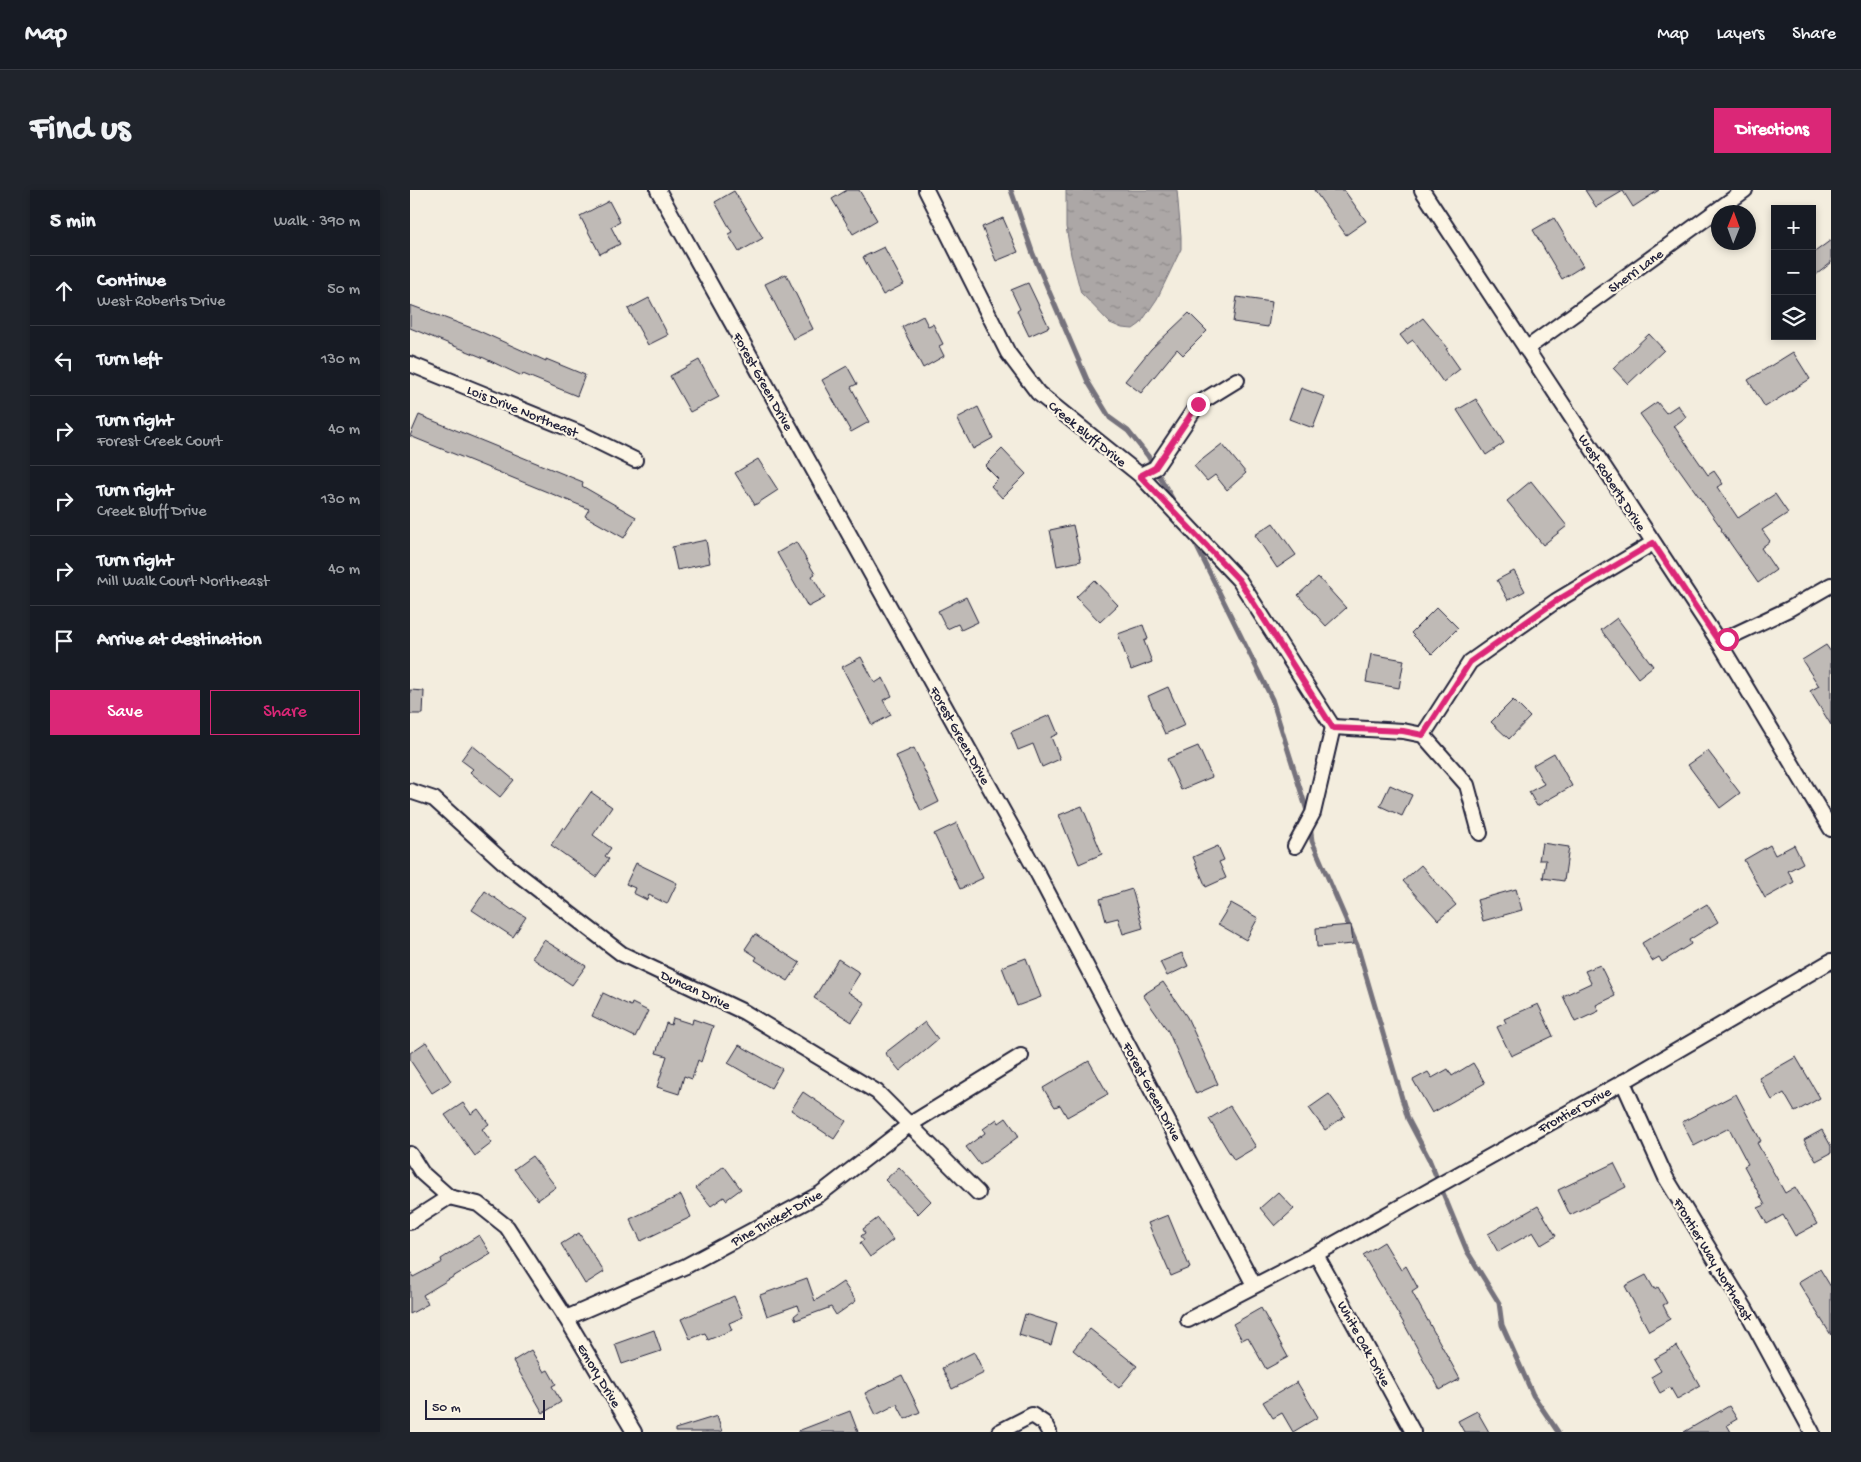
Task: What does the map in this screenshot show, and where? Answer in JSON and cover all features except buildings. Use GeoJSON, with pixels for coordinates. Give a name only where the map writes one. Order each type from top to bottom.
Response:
{"type":"FeatureCollection","features":[{"type":"Feature","properties":{"kind":"street","name":"Forest Green Drive"},"geometry":{"type":"LineString","coordinates":[[658,190],[1040,876],[1254,1285]]}},
{"type":"Feature","properties":{"kind":"street","name":"Creek Bluff Drive"},"geometry":{"type":"LineString","coordinates":[[926,190],[1008,353],[1038,393],[1140,476],[1239,580],[1333,728]]}},
{"type":"Feature","properties":{"kind":"street","name":"West Roberts Drive"},"geometry":{"type":"LineString","coordinates":[[1422,190],[1719,642],[1831,829]]}},
{"type":"Feature","properties":{"kind":"street","name":"Sherri Lane"},"geometry":{"type":"LineString","coordinates":[[1526,349],[1744,190]]}},
{"type":"Feature","properties":{"kind":"street","name":"Lois Drive Northeast"},"geometry":{"type":"LineString","coordinates":[[410,364],[582,434],[635,460]]}},
{"type":"Feature","properties":{"kind":"street"},"geometry":{"type":"LineString","coordinates":[[1140,476],[1155,468],[1198,404],[1237,380]]}},
{"type":"Feature","properties":{"kind":"street"},"geometry":{"type":"LineString","coordinates":[[1423,735],[1470,662],[1556,601],[1653,543]]}},
{"type":"Feature","properties":{"kind":"street"},"geometry":{"type":"LineString","coordinates":[[1719,642],[1789,609],[1831,585]]}},
{"type":"Feature","properties":{"kind":"street"},"geometry":{"type":"LineString","coordinates":[[1296,846],[1313,813],[1333,728],[1403,731],[1423,735],[1467,785],[1480,833]]}},
{"type":"Feature","properties":{"kind":"street","name":"Duncan Drive"},"geometry":{"type":"LineString","coordinates":[[410,790],[434,799],[509,866],[622,954],[744,1012],[877,1092],[978,1193]]}},
{"type":"Feature","properties":{"kind":"street","name":"Frontier Drive"},"geometry":{"type":"LineString","coordinates":[[1254,1285],[1316,1254],[1623,1082],[1831,961]]}},
{"type":"Feature","properties":{"kind":"street","name":"Pine Thicket Drive"},"geometry":{"type":"LineString","coordinates":[[566,1318],[686,1266],[820,1194],[909,1125],[1021,1056]]}},
{"type":"Feature","properties":{"kind":"street","name":"Frontier Way Northeast"},"geometry":{"type":"LineString","coordinates":[[1623,1082],[1666,1178],[1746,1310],[1812,1432]]}},
{"type":"Feature","properties":{"kind":"street"},"geometry":{"type":"LineString","coordinates":[[410,1154],[422,1173],[449,1197],[410,1222]]}},
{"type":"Feature","properties":{"kind":"street","name":"Emory Drive"},"geometry":{"type":"LineString","coordinates":[[449,1197],[478,1204],[507,1227],[566,1318],[634,1432]]}},
{"type":"Feature","properties":{"kind":"street","name":"White Oak Drive"},"geometry":{"type":"LineString","coordinates":[[1316,1254],[1414,1432]]}},
{"type":"Feature","properties":{"kind":"street"},"geometry":{"type":"LineString","coordinates":[[1188,1320],[1254,1285]]}},
{"type":"Feature","properties":{"kind":"street"},"geometry":{"type":"LineString","coordinates":[[999,1432],[1032,1415],[1044,1423],[1049,1432]]}},
{"type":"Feature","properties":{"kind":"water"},"geometry":{"type":"Polygon","coordinates":[[[1066,190],[1177,190],[1181,249],[1157,299],[1140,324],[1133,329],[1122,328],[1110,323],[1081,293],[1066,227],[1066,190]]]}},
{"type":"Feature","properties":{"kind":"waterway"},"geometry":{"type":"LineString","coordinates":[[1011,190],[1033,254],[1088,382],[1110,418],[1128,431],[1148,456],[1177,507]]}},
{"type":"Feature","properties":{"kind":"waterway"},"geometry":{"type":"LineString","coordinates":[[1192,537],[1272,699],[1308,814]]}},
{"type":"Feature","properties":{"kind":"waterway"},"geometry":{"type":"LineString","coordinates":[[1310,825],[1312,841],[1357,945],[1408,1119],[1429,1159],[1467,1251],[1499,1303],[1502,1325],[1533,1395],[1558,1432]]}},
{"type":"Feature","properties":{"kind":"route"},"geometry":{"type":"LineString","coordinates":[[1198,404],[1155,468],[1140,476],[1239,580],[1333,728],[1403,731],[1423,735],[1470,662],[1556,601],[1653,543],[1719,642],[1727,639]]}}]}
